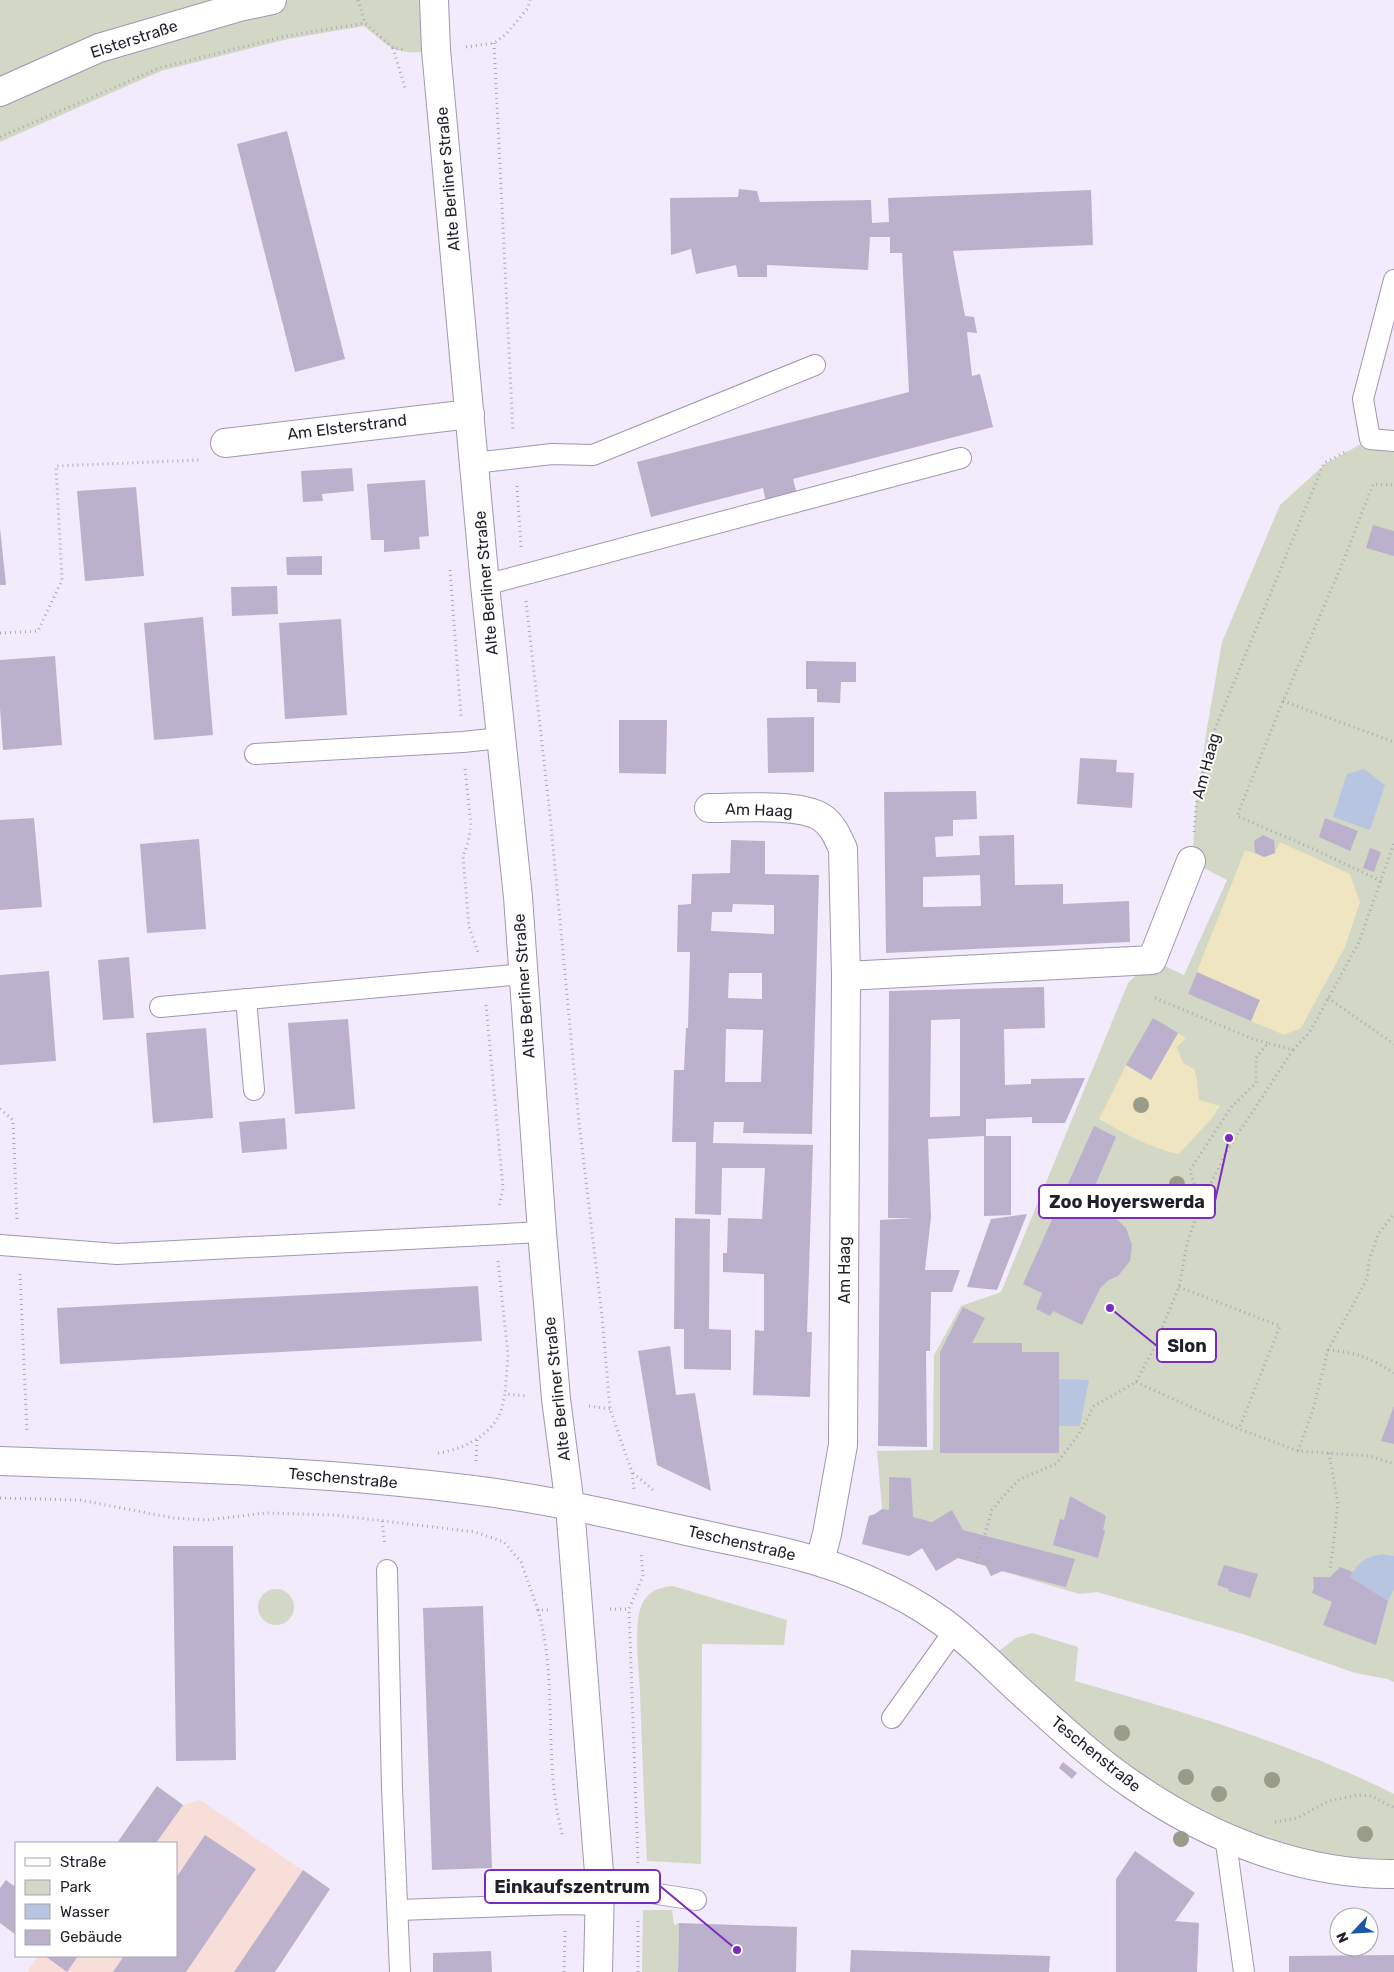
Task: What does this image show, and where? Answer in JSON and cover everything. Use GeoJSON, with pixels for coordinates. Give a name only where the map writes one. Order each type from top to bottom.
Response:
{"type":"FeatureCollection","features":[{"type":"Feature","properties":{"kind":"street","name":"Elsterstraße"},"geometry":{"type":"LineString","coordinates":[[0,92],[99,48],[239,7],[272,0]]}},
{"type":"Feature","properties":{"kind":"street","name":"Alte Berliner Straße"},"geometry":{"type":"LineString","coordinates":[[434,0],[436,50],[485,585],[518,897],[556,1399],[570,1506],[600,1895],[598,1972]]}},
{"type":"Feature","properties":{"kind":"street","name":"Am Elsterstrand"},"geometry":{"type":"LineString","coordinates":[[225,443],[470,414]]}},
{"type":"Feature","properties":{"kind":"street","name":"Am Haag"},"geometry":{"type":"LineString","coordinates":[[709,808],[766,806],[798,810],[820,816],[835,831],[842,849],[846,976],[844,1445],[820,1561]]}},
{"type":"Feature","properties":{"kind":"street"},"geometry":{"type":"LineString","coordinates":[[846,976],[1152,960],[1191,861]]}},
{"type":"Feature","properties":{"kind":"street","name":"Teschenstraße"},"geometry":{"type":"LineString","coordinates":[[0,1461],[224,1468],[386,1480],[475,1490],[570,1506],[820,1561],[867,1579],[902,1596],[954,1631],[1044,1713],[1111,1770],[1167,1807],[1226,1836],[1260,1850],[1322,1868],[1364,1874],[1394,1874]]}},
{"type":"Feature","properties":{"kind":"lane"},"geometry":{"type":"LineString","coordinates":[[1394,280],[1363,399],[1370,439],[1394,441]]}},
{"type":"Feature","properties":{"kind":"lane"},"geometry":{"type":"LineString","coordinates":[[474,463],[552,454],[593,456],[815,365]]}},
{"type":"Feature","properties":{"kind":"lane"},"geometry":{"type":"LineString","coordinates":[[485,585],[961,458]]}},
{"type":"Feature","properties":{"kind":"lane"},"geometry":{"type":"LineString","coordinates":[[255,754],[500,738]]}},
{"type":"Feature","properties":{"kind":"lane"},"geometry":{"type":"LineString","coordinates":[[160,1007],[523,974]]}},
{"type":"Feature","properties":{"kind":"lane"},"geometry":{"type":"LineString","coordinates":[[246,999],[254,1090]]}},
{"type":"Feature","properties":{"kind":"lane"},"geometry":{"type":"LineString","coordinates":[[0,1245],[117,1254],[542,1232]]}},
{"type":"Feature","properties":{"kind":"lane"},"geometry":{"type":"LineString","coordinates":[[387,1570],[392,1788],[399,1910],[400,1972]]}},
{"type":"Feature","properties":{"kind":"lane"},"geometry":{"type":"LineString","coordinates":[[892,1718],[954,1631]]}},
{"type":"Feature","properties":{"kind":"lane"},"geometry":{"type":"LineString","coordinates":[[1226,1836],[1244,1972]]}},
{"type":"Feature","properties":{"kind":"lane"},"geometry":{"type":"LineString","coordinates":[[399,1910],[567,1904],[600,1895],[638,1891],[696,1900]]}},
{"type":"Feature","properties":{"kind":"path"},"geometry":{"type":"LineString","coordinates":[[530,0],[528,8],[506,34],[494,44],[514,458],[579,1122],[602,1316],[610,1409],[632,1472],[643,1576],[629,1609],[638,1891],[638,1972]]}},
{"type":"Feature","properties":{"kind":"path"},"geometry":{"type":"LineString","coordinates":[[0,137],[159,68],[286,36],[365,23]]}},
{"type":"Feature","properties":{"kind":"path","name":"Am Haag"},"geometry":{"type":"LineString","coordinates":[[1191,861],[1196,805],[1208,746],[1324,464],[1370,439]]}},
{"type":"Feature","properties":{"kind":"path"},"geometry":{"type":"LineString","coordinates":[[0,633],[38,631],[62,580],[56,466],[217,459],[225,443]]}},
{"type":"Feature","properties":{"kind":"path"},"geometry":{"type":"LineString","coordinates":[[1381,881],[1309,846],[1237,816],[1283,701],[1341,567],[1373,484],[1394,485]]}},
{"type":"Feature","properties":{"kind":"path"},"geometry":{"type":"LineString","coordinates":[[1283,701],[1394,742]]}},
{"type":"Feature","properties":{"kind":"path"},"geometry":{"type":"LineString","coordinates":[[976,1563],[992,1510],[1006,1492],[1020,1478],[1056,1464],[1079,1434],[1094,1406],[1136,1382],[1152,1352],[1179,1287],[1187,1244],[1200,1205],[1228,1149],[1293,1050],[1308,1034],[1359,942],[1394,843]]}},
{"type":"Feature","properties":{"kind":"path"},"geometry":{"type":"LineString","coordinates":[[1156,998],[1253,1039],[1293,1050]]}},
{"type":"Feature","properties":{"kind":"path"},"geometry":{"type":"LineString","coordinates":[[1328,998],[1394,1044]]}},
{"type":"Feature","properties":{"kind":"path"},"geometry":{"type":"LineString","coordinates":[[1200,1205],[1190,1170],[1232,1106],[1256,1083],[1256,1058],[1268,1043]]}},
{"type":"Feature","properties":{"kind":"path"},"geometry":{"type":"LineString","coordinates":[[1298,1451],[1313,1410],[1328,1350],[1367,1279],[1369,1261],[1378,1234],[1394,1214]]}},
{"type":"Feature","properties":{"kind":"path"},"geometry":{"type":"LineString","coordinates":[[1179,1287],[1280,1326],[1238,1429]]}},
{"type":"Feature","properties":{"kind":"path"},"geometry":{"type":"LineString","coordinates":[[1328,1350],[1350,1352],[1376,1361],[1394,1373]]}},
{"type":"Feature","properties":{"kind":"path"},"geometry":{"type":"LineString","coordinates":[[1136,1382],[1238,1429],[1298,1451],[1370,1456],[1394,1464]]}},
{"type":"Feature","properties":{"kind":"path"},"geometry":{"type":"LineString","coordinates":[[433,1453],[460,1447],[477,1439],[489,1429],[498,1417],[505,1394],[556,1399],[610,1409]]}},
{"type":"Feature","properties":{"kind":"path"},"geometry":{"type":"LineString","coordinates":[[20,1434],[36,1434]]}},
{"type":"Feature","properties":{"kind":"path"},"geometry":{"type":"LineString","coordinates":[[1329,1453],[1338,1504],[1330,1570]]}},
{"type":"Feature","properties":{"kind":"path"},"geometry":{"type":"LineString","coordinates":[[0,1498],[80,1500],[173,1518],[207,1520],[265,1513],[334,1515],[475,1532],[504,1542],[521,1562],[545,1635],[552,1775],[559,1822],[564,1840]]}},
{"type":"Feature","properties":{"kind":"path"},"geometry":{"type":"LineString","coordinates":[[538,1610],[629,1609]]}},
{"type":"Feature","properties":{"kind":"path"},"geometry":{"type":"LineString","coordinates":[[564,1972],[567,1904]]}},
{"type":"Feature","properties":{"kind":"shaded area"},"geometry":{"type":"Polygon","coordinates":[[[157,1786],[183,1805],[200,1800],[330,1889],[275,1972],[27,1972],[37,1957],[178,1957],[178,1842],[118,1842],[157,1786]]]}},
{"type":"Feature","properties":{"kind":"green space"},"geometry":{"type":"Polygon","coordinates":[[[0,0],[267,0],[0,90],[0,0]]]}},
{"type":"Feature","properties":{"kind":"green space"},"geometry":{"type":"Polygon","coordinates":[[[280,0],[433,0],[434,51],[411,52],[395,49],[364,26],[288,39],[161,71],[0,142],[0,94],[280,0]]]}},
{"type":"Feature","properties":{"kind":"green space"},"geometry":{"type":"Polygon","coordinates":[[[1370,439],[1394,442],[1394,1682],[1355,1673],[1246,1635],[1097,1592],[1079,1594],[1002,1571],[991,1576],[986,1566],[922,1548],[909,1556],[862,1544],[869,1516],[882,1509],[877,1451],[933,1450],[934,1355],[961,1306],[1001,1292],[1128,983],[1152,960],[1184,975],[1227,880],[1192,862],[1196,805],[1222,642],[1280,505],[1325,464],[1370,439]]]}},
{"type":"Feature","properties":{"kind":"green space"},"geometry":{"type":"Polygon","coordinates":[[[673,1586],[787,1620],[784,1645],[702,1644],[701,1864],[647,1861],[637,1647],[638,1623],[642,1604],[648,1596],[664,1587],[673,1586]]]}},
{"type":"Feature","properties":{"kind":"green space"},"geometry":{"type":"Polygon","coordinates":[[[276,1589],[288,1595],[294,1607],[288,1619],[276,1625],[264,1619],[258,1607],[264,1595],[276,1589]]]}},
{"type":"Feature","properties":{"kind":"green space"},"geometry":{"type":"Polygon","coordinates":[[[1032,1633],[1078,1647],[1075,1681],[1197,1717],[1277,1744],[1317,1759],[1394,1794],[1394,1873],[1209,1828],[987,1660],[1016,1638],[1032,1633]]]}},
{"type":"Feature","properties":{"kind":"green space"},"geometry":{"type":"Polygon","coordinates":[[[643,1910],[672,1910],[674,1925],[679,1923],[678,1972],[642,1972],[643,1910]]]}},
{"type":"Feature","properties":{"kind":"sand"},"geometry":{"type":"Polygon","coordinates":[[[1280,842],[1350,874],[1360,902],[1345,947],[1301,1028],[1284,1035],[1188,994],[1245,850],[1265,857],[1275,853],[1280,842]]]}},
{"type":"Feature","properties":{"kind":"sand"},"geometry":{"type":"Polygon","coordinates":[[[1178,1033],[1186,1038],[1177,1047],[1183,1063],[1194,1069],[1199,1100],[1220,1106],[1212,1118],[1179,1154],[1148,1144],[1099,1119],[1126,1065],[1151,1080],[1178,1033]]]}},
{"type":"Feature","properties":{"kind":"water"},"geometry":{"type":"Polygon","coordinates":[[[1364,769],[1385,785],[1370,830],[1333,817],[1347,774],[1364,769]]]}},
{"type":"Feature","properties":{"kind":"water"},"geometry":{"type":"Polygon","coordinates":[[[1059,1379],[1089,1380],[1080,1426],[1059,1426],[1059,1379]]]}},
{"type":"Feature","properties":{"kind":"water"},"geometry":{"type":"Polygon","coordinates":[[[1381,1554],[1394,1556],[1394,1589],[1388,1601],[1350,1577],[1362,1561],[1381,1554]]]}},
{"type":"Feature","properties":{"kind":"building"},"geometry":{"type":"Polygon","coordinates":[[[287,131],[345,359],[295,372],[237,144],[287,131]]]}},
{"type":"Feature","properties":{"kind":"building"},"geometry":{"type":"Polygon","coordinates":[[[739,189],[757,191],[760,202],[871,200],[872,223],[889,222],[888,198],[1091,190],[1093,245],[953,251],[965,316],[974,317],[977,333],[967,332],[972,376],[980,374],[993,427],[793,479],[797,494],[766,502],[763,488],[651,517],[637,462],[909,392],[902,253],[890,253],[890,237],[870,237],[868,270],[767,265],[767,277],[738,277],[736,265],[696,274],[691,249],[671,255],[670,198],[738,197],[739,189]]]}},
{"type":"Feature","properties":{"kind":"building"},"geometry":{"type":"Polygon","coordinates":[[[352,468],[354,491],[322,494],[323,501],[303,502],[301,471],[352,468]]]}},
{"type":"Feature","properties":{"kind":"building"},"geometry":{"type":"Polygon","coordinates":[[[425,480],[429,536],[419,537],[420,549],[384,552],[384,540],[371,540],[367,484],[425,480]]]}},
{"type":"Feature","properties":{"kind":"building"},"geometry":{"type":"Polygon","coordinates":[[[136,487],[144,576],[85,581],[77,491],[136,487]]]}},
{"type":"Feature","properties":{"kind":"building"},"geometry":{"type":"Polygon","coordinates":[[[1373,525],[1394,531],[1394,556],[1366,548],[1373,525]]]}},
{"type":"Feature","properties":{"kind":"building"},"geometry":{"type":"Polygon","coordinates":[[[0,528],[6,585],[0,585],[0,528]]]}},
{"type":"Feature","properties":{"kind":"building"},"geometry":{"type":"Polygon","coordinates":[[[322,556],[322,575],[287,575],[286,557],[322,556]]]}},
{"type":"Feature","properties":{"kind":"building"},"geometry":{"type":"Polygon","coordinates":[[[277,586],[278,614],[232,616],[231,587],[277,586]]]}},
{"type":"Feature","properties":{"kind":"building"},"geometry":{"type":"Polygon","coordinates":[[[203,617],[213,735],[154,740],[144,623],[203,617]]]}},
{"type":"Feature","properties":{"kind":"building"},"geometry":{"type":"Polygon","coordinates":[[[341,619],[347,715],[285,719],[279,623],[341,619]]]}},
{"type":"Feature","properties":{"kind":"building"},"geometry":{"type":"Polygon","coordinates":[[[55,656],[62,745],[3,750],[0,708],[0,660],[55,656]]]}},
{"type":"Feature","properties":{"kind":"building"},"geometry":{"type":"Polygon","coordinates":[[[806,661],[856,662],[856,682],[841,682],[840,703],[817,702],[817,689],[806,689],[806,661]]]}},
{"type":"Feature","properties":{"kind":"building"},"geometry":{"type":"Polygon","coordinates":[[[814,717],[814,772],[768,773],[767,718],[814,717]]]}},
{"type":"Feature","properties":{"kind":"building"},"geometry":{"type":"Polygon","coordinates":[[[619,720],[667,720],[666,774],[619,773],[619,720]]]}},
{"type":"Feature","properties":{"kind":"building"},"geometry":{"type":"Polygon","coordinates":[[[1080,758],[1117,760],[1116,772],[1134,773],[1132,808],[1077,804],[1080,758]]]}},
{"type":"Feature","properties":{"kind":"building"},"geometry":{"type":"Polygon","coordinates":[[[976,791],[977,819],[953,820],[953,836],[935,837],[936,857],[980,855],[979,836],[1014,835],[1015,885],[1063,884],[1063,904],[1129,901],[1130,942],[886,953],[884,792],[976,791]],[[980,875],[923,877],[923,907],[981,906],[980,875]]]}},
{"type":"Feature","properties":{"kind":"building"},"geometry":{"type":"Polygon","coordinates":[[[34,818],[42,907],[0,910],[0,820],[34,818]]]}},
{"type":"Feature","properties":{"kind":"building"},"geometry":{"type":"Polygon","coordinates":[[[1325,818],[1358,831],[1350,851],[1319,837],[1325,818]]]}},
{"type":"Feature","properties":{"kind":"building"},"geometry":{"type":"Polygon","coordinates":[[[1263,835],[1274,840],[1275,853],[1264,857],[1255,853],[1254,841],[1263,835]]]}},
{"type":"Feature","properties":{"kind":"building"},"geometry":{"type":"Polygon","coordinates":[[[199,839],[206,929],[147,933],[140,844],[199,839]]]}},
{"type":"Feature","properties":{"kind":"building"},"geometry":{"type":"Polygon","coordinates":[[[731,840],[765,841],[765,874],[819,875],[812,1134],[743,1133],[744,1122],[714,1122],[713,1143],[813,1145],[807,1332],[812,1332],[810,1397],[753,1395],[755,1330],[764,1331],[764,1274],[723,1272],[723,1253],[727,1253],[728,1218],[762,1219],[765,1168],[722,1168],[721,1215],[695,1214],[696,1142],[672,1142],[674,1070],[684,1070],[686,1028],[688,1028],[690,952],[677,952],[678,905],[691,904],[692,874],[730,873],[731,840]],[[733,904],[732,912],[712,912],[711,931],[774,934],[774,905],[733,904]],[[729,973],[728,998],[762,999],[762,973],[729,973]],[[726,1029],[725,1082],[761,1082],[763,1030],[726,1029]]]}},
{"type":"Feature","properties":{"kind":"building"},"geometry":{"type":"Polygon","coordinates":[[[1370,848],[1381,852],[1374,872],[1363,868],[1370,848]]]}},
{"type":"Feature","properties":{"kind":"building"},"geometry":{"type":"Polygon","coordinates":[[[129,957],[134,1018],[103,1020],[98,960],[129,957]]]}},
{"type":"Feature","properties":{"kind":"building"},"geometry":{"type":"Polygon","coordinates":[[[49,971],[56,1061],[0,1065],[0,975],[49,971]]]}},
{"type":"Feature","properties":{"kind":"building"},"geometry":{"type":"Polygon","coordinates":[[[1197,972],[1260,1000],[1251,1021],[1188,994],[1197,972]]]}},
{"type":"Feature","properties":{"kind":"building"},"geometry":{"type":"Polygon","coordinates":[[[1044,987],[1045,1028],[1004,1029],[1005,1085],[1031,1084],[1031,1079],[1085,1078],[1065,1123],[1032,1123],[1032,1117],[986,1119],[986,1136],[1011,1136],[1011,1215],[984,1216],[984,1136],[928,1139],[931,1217],[925,1270],[960,1270],[952,1292],[931,1292],[930,1351],[926,1351],[927,1447],[878,1446],[880,1220],[914,1218],[888,1218],[889,991],[1044,987]],[[960,1019],[931,1020],[930,1117],[960,1116],[960,1019]]]}},
{"type":"Feature","properties":{"kind":"building"},"geometry":{"type":"Polygon","coordinates":[[[1153,1018],[1178,1033],[1151,1080],[1126,1065],[1153,1018]]]}},
{"type":"Feature","properties":{"kind":"building"},"geometry":{"type":"Polygon","coordinates":[[[348,1019],[355,1109],[295,1114],[288,1023],[348,1019]]]}},
{"type":"Feature","properties":{"kind":"building"},"geometry":{"type":"Polygon","coordinates":[[[206,1028],[213,1118],[153,1123],[146,1033],[206,1028]]]}},
{"type":"Feature","properties":{"kind":"building"},"geometry":{"type":"Polygon","coordinates":[[[285,1118],[287,1149],[242,1153],[239,1122],[285,1118]]]}},
{"type":"Feature","properties":{"kind":"building"},"geometry":{"type":"Polygon","coordinates":[[[1094,1126],[1116,1137],[1087,1204],[1089,1214],[1097,1213],[1113,1216],[1126,1228],[1132,1245],[1130,1261],[1118,1276],[1109,1280],[1101,1287],[1082,1325],[1053,1311],[1050,1316],[1036,1309],[1042,1293],[1023,1284],[1094,1126]]]}},
{"type":"Feature","properties":{"kind":"building"},"geometry":{"type":"Polygon","coordinates":[[[1027,1214],[997,1290],[967,1287],[991,1219],[1027,1214]]]}},
{"type":"Feature","properties":{"kind":"building"},"geometry":{"type":"Polygon","coordinates":[[[675,1218],[710,1219],[709,1329],[731,1330],[731,1370],[684,1369],[684,1329],[674,1329],[675,1218]]]}},
{"type":"Feature","properties":{"kind":"building"},"geometry":{"type":"Polygon","coordinates":[[[478,1286],[482,1341],[60,1364],[57,1308],[478,1286]]]}},
{"type":"Feature","properties":{"kind":"building"},"geometry":{"type":"Polygon","coordinates":[[[963,1307],[985,1318],[972,1343],[1022,1343],[1022,1352],[1059,1352],[1059,1453],[940,1453],[940,1352],[963,1307]]]}},
{"type":"Feature","properties":{"kind":"building"},"geometry":{"type":"Polygon","coordinates":[[[670,1346],[676,1395],[695,1393],[711,1491],[657,1465],[638,1351],[670,1346]]]}},
{"type":"Feature","properties":{"kind":"building"},"geometry":{"type":"Polygon","coordinates":[[[1394,1406],[1394,1444],[1381,1441],[1394,1406]]]}},
{"type":"Feature","properties":{"kind":"building"},"geometry":{"type":"Polygon","coordinates":[[[889,1477],[911,1478],[913,1517],[932,1522],[952,1510],[963,1530],[1075,1559],[1066,1587],[1002,1571],[991,1576],[986,1566],[958,1558],[936,1571],[922,1548],[909,1556],[862,1544],[869,1516],[882,1509],[889,1510],[889,1477]]]}},
{"type":"Feature","properties":{"kind":"building"},"geometry":{"type":"Polygon","coordinates":[[[1070,1496],[1106,1516],[1103,1530],[1105,1531],[1098,1558],[1053,1545],[1060,1519],[1064,1520],[1070,1496]]]}},
{"type":"Feature","properties":{"kind":"building"},"geometry":{"type":"Polygon","coordinates":[[[173,1546],[233,1546],[236,1760],[176,1761],[173,1546]]]}},
{"type":"Feature","properties":{"kind":"building"},"geometry":{"type":"Polygon","coordinates":[[[1224,1565],[1258,1574],[1250,1598],[1228,1591],[1229,1589],[1217,1585],[1224,1565]]]}},
{"type":"Feature","properties":{"kind":"building"},"geometry":{"type":"Polygon","coordinates":[[[1340,1567],[1353,1572],[1350,1577],[1388,1601],[1376,1645],[1323,1625],[1332,1602],[1312,1593],[1314,1588],[1313,1577],[1330,1577],[1340,1567]]]}},
{"type":"Feature","properties":{"kind":"building"},"geometry":{"type":"Polygon","coordinates":[[[483,1606],[492,1868],[432,1870],[423,1608],[483,1606]]]}},
{"type":"Feature","properties":{"kind":"building"},"geometry":{"type":"Polygon","coordinates":[[[1063,1762],[1077,1773],[1072,1779],[1059,1768],[1063,1762]]]}},
{"type":"Feature","properties":{"kind":"building"},"geometry":{"type":"Polygon","coordinates":[[[157,1786],[183,1805],[157,1842],[118,1842],[157,1786]]]}},
{"type":"Feature","properties":{"kind":"building"},"geometry":{"type":"Polygon","coordinates":[[[205,1835],[256,1869],[186,1972],[113,1972],[123,1957],[178,1957],[178,1875],[205,1835]]]}},
{"type":"Feature","properties":{"kind":"building"},"geometry":{"type":"Polygon","coordinates":[[[1135,1851],[1195,1893],[1175,1921],[1199,1923],[1197,1972],[1116,1972],[1116,1879],[1135,1851]]]}},
{"type":"Feature","properties":{"kind":"building"},"geometry":{"type":"Polygon","coordinates":[[[303,1870],[330,1889],[275,1972],[234,1972],[303,1870]]]}},
{"type":"Feature","properties":{"kind":"building"},"geometry":{"type":"Polygon","coordinates":[[[6,1880],[14,1886],[15,1884],[15,1934],[0,1923],[0,1888],[6,1880]]]}},
{"type":"Feature","properties":{"kind":"building"},"geometry":{"type":"Polygon","coordinates":[[[679,1923],[797,1927],[796,1972],[678,1972],[679,1923]]]}},
{"type":"Feature","properties":{"kind":"building"},"geometry":{"type":"Polygon","coordinates":[[[851,1950],[1050,1956],[1049,1972],[850,1972],[851,1950]]]}},
{"type":"Feature","properties":{"kind":"building"},"geometry":{"type":"Polygon","coordinates":[[[491,1951],[492,1972],[433,1972],[433,1953],[491,1951]]]}},
{"type":"Feature","properties":{"kind":"building"},"geometry":{"type":"Polygon","coordinates":[[[1379,1955],[1394,1955],[1394,1972],[1289,1972],[1289,1956],[1379,1957],[1379,1955]]]}},
{"type":"Feature","properties":{"kind":"building"},"geometry":{"type":"Polygon","coordinates":[[[46,1957],[77,1957],[67,1972],[46,1957]]]}},
{"type":"Feature","properties":{"kind":"place","name":"Zoo Hoyerswerda"},"geometry":{"type":"Point","coordinates":[1229,1138]}},
{"type":"Feature","properties":{"kind":"place","name":"Slon"},"geometry":{"type":"Point","coordinates":[1110,1308]}},
{"type":"Feature","properties":{"kind":"place","name":"Einkaufszentrum"},"geometry":{"type":"Point","coordinates":[737,1950]}}]}
